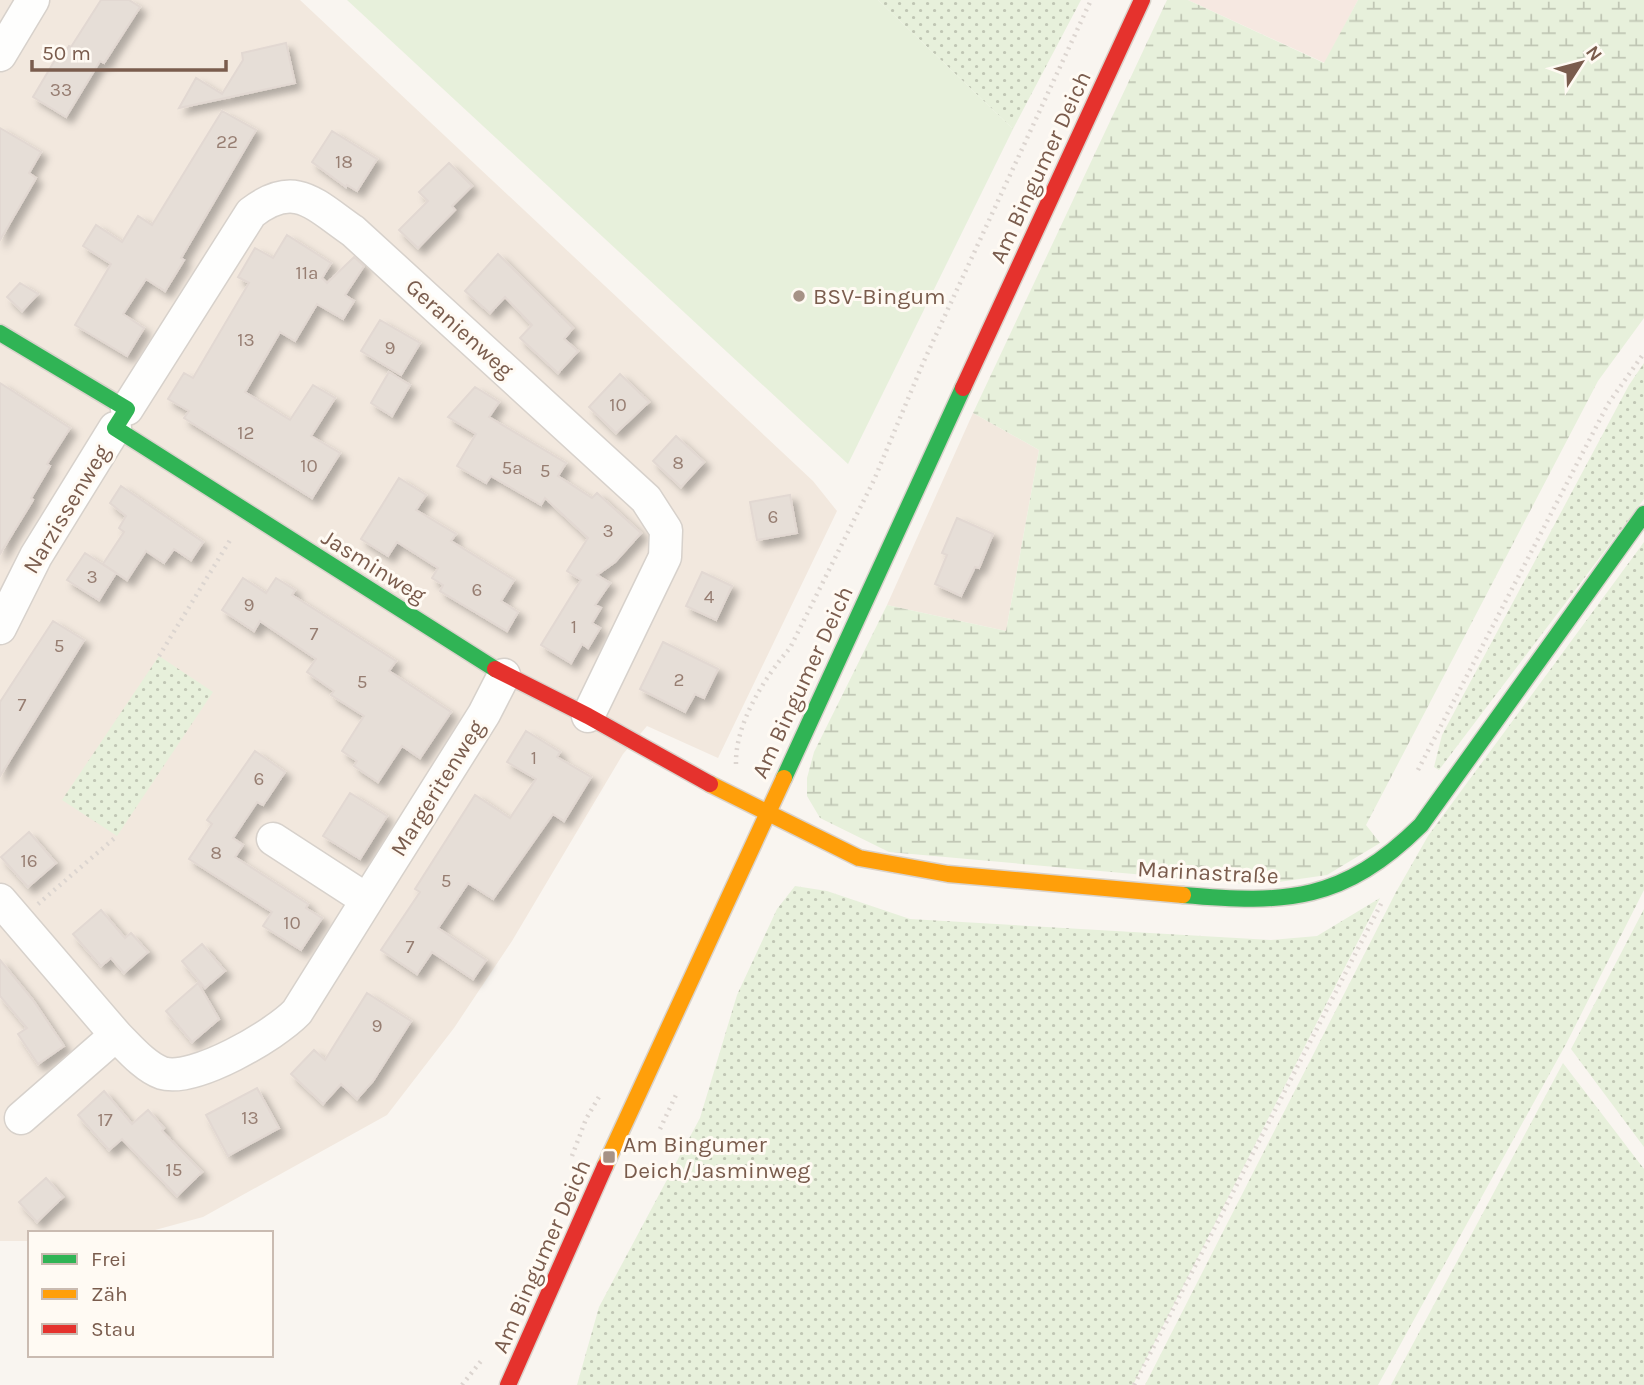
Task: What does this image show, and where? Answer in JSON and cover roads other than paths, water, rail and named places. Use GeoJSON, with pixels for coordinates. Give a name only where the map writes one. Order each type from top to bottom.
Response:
{"type":"FeatureCollection","features":[{"type":"Feature","properties":{"kind":"street"},"geometry":{"type":"LineString","coordinates":[[0,55],[33,0]]}},
{"type":"Feature","properties":{"kind":"street","name":"Am Bingumer Deich"},"geometry":{"type":"LineString","coordinates":[[508,1385],[767,813],[1142,0]]}},
{"type":"Feature","properties":{"kind":"street","name":"Geranienweg"},"geometry":{"type":"LineString","coordinates":[[121,419],[251,213],[268,200],[286,195],[310,201],[353,231],[646,499],[666,530],[665,557],[588,716]]}},
{"type":"Feature","properties":{"kind":"street","name":"Jasminweg"},"geometry":{"type":"LineString","coordinates":[[0,333],[249,514],[504,675],[588,716],[767,813]]}},
{"type":"Feature","properties":{"kind":"street","name":"Narzissenweg"},"geometry":{"type":"LineString","coordinates":[[0,628],[36,556],[121,419]]}},
{"type":"Feature","properties":{"kind":"street","name":"Marinastraße"},"geometry":{"type":"LineString","coordinates":[[767,813],[859,858],[948,874],[1249,901],[1325,892],[1374,869],[1420,825],[1644,514]]}},
{"type":"Feature","properties":{"kind":"street","name":"Margeritenweg"},"geometry":{"type":"LineString","coordinates":[[10,910],[116,1035],[161,1073],[184,1075],[209,1066],[285,1025],[297,1012],[484,714],[504,675]]}},
{"type":"Feature","properties":{"kind":"street"},"geometry":{"type":"LineString","coordinates":[[273,839],[367,900]]}},
{"type":"Feature","properties":{"kind":"street"},"geometry":{"type":"LineString","coordinates":[[21,1118],[116,1035]]}},
{"type":"Feature","properties":{"kind":"place","name":"BSV-Bingum"},"geometry":{"type":"Point","coordinates":[799,296]}},
{"type":"Feature","properties":{"kind":"place","name":"Am Bingumer Deich/Jasminweg"},"geometry":{"type":"Point","coordinates":[609,1157]}}]}
